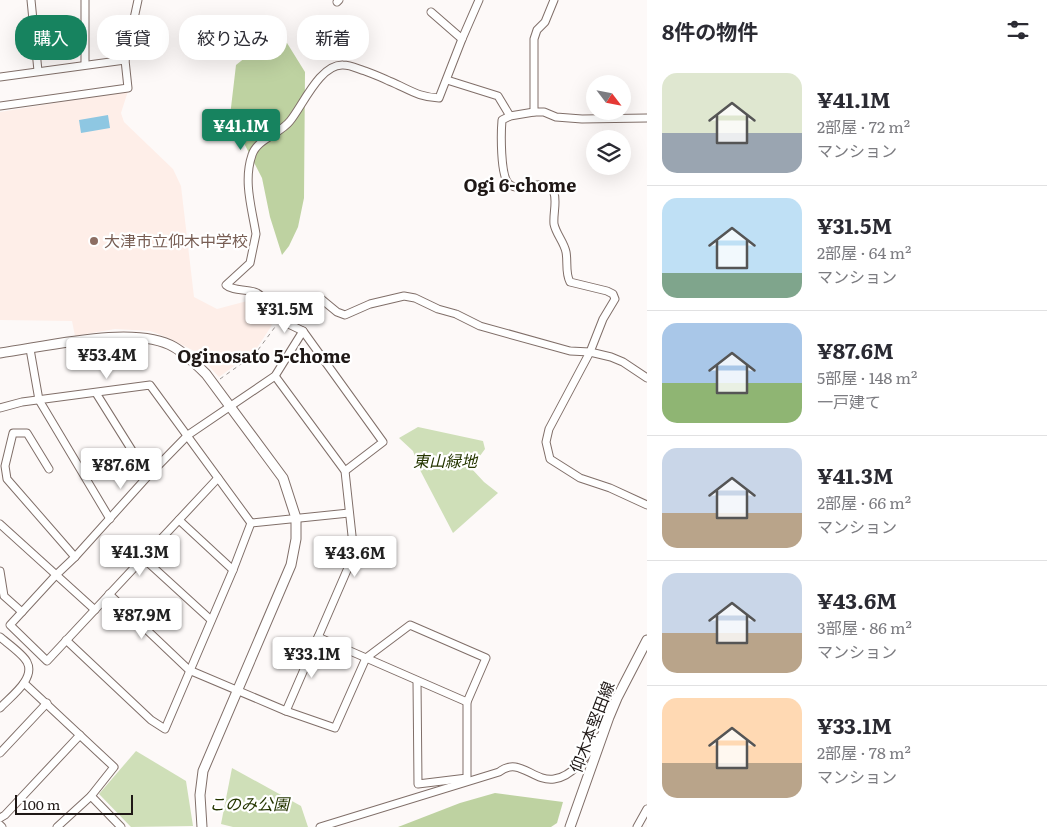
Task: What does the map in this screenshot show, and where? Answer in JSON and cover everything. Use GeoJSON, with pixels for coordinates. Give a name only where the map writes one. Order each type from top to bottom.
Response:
{"type":"FeatureCollection","features":[{"type":"Feature","properties":{"kind":"street"},"geometry":{"type":"LineString","coordinates":[[31,0],[38,71]]}},
{"type":"Feature","properties":{"kind":"street"},"geometry":{"type":"LineString","coordinates":[[84,0],[85,64]]}},
{"type":"Feature","properties":{"kind":"street"},"geometry":{"type":"LineString","coordinates":[[135,15],[138,0]]}},
{"type":"Feature","properties":{"kind":"street"},"geometry":{"type":"LineString","coordinates":[[345,471],[383,442],[303,331],[278,319],[258,294],[230,288],[226,285],[250,263],[254,249],[256,234],[248,169],[255,147],[285,128],[313,85],[326,71],[340,64],[349,65],[391,81],[408,91],[426,97],[439,98],[479,0]]}},
{"type":"Feature","properties":{"kind":"street"},"geometry":{"type":"LineString","coordinates":[[534,112],[534,39],[537,30],[545,22],[554,0]]}},
{"type":"Feature","properties":{"kind":"street"},"geometry":{"type":"LineString","coordinates":[[431,12],[462,38]]}},
{"type":"Feature","properties":{"kind":"street"},"geometry":{"type":"LineString","coordinates":[[0,77],[125,60],[128,88],[0,106]]}},
{"type":"Feature","properties":{"kind":"street"},"geometry":{"type":"LineString","coordinates":[[447,80],[498,96],[510,116]]}},
{"type":"Feature","properties":{"kind":"street"},"geometry":{"type":"LineString","coordinates":[[647,118],[582,119],[556,117],[544,112],[534,112],[510,116],[502,120],[500,136],[505,177],[509,184],[516,188],[546,185],[551,188],[554,194],[554,222],[556,232],[566,251],[570,282],[607,291],[615,299],[603,319],[590,352],[549,429],[546,442],[550,459],[580,478],[610,488],[647,505]]}},
{"type":"Feature","properties":{"kind":"street"},"geometry":{"type":"LineString","coordinates":[[278,319],[306,298],[320,298],[340,314],[345,315],[370,304],[404,296],[420,299],[438,309],[480,326],[507,334],[570,351],[590,352],[611,357],[623,362],[647,378]]}},
{"type":"Feature","properties":{"kind":"street"},"geometry":{"type":"LineString","coordinates":[[218,478],[47,661],[10,625],[188,435],[275,376],[303,331]]}},
{"type":"Feature","properties":{"kind":"street"},"geometry":{"type":"LineString","coordinates":[[0,353],[111,336],[148,338],[173,346],[192,360],[214,383],[283,478],[296,518],[296,539],[291,565],[203,771],[200,795],[202,827]]}},
{"type":"Feature","properties":{"kind":"street"},"geometry":{"type":"LineString","coordinates":[[30,349],[39,400],[110,519]]}},
{"type":"Feature","properties":{"kind":"street"},"geometry":{"type":"LineString","coordinates":[[275,376],[345,471],[354,554],[286,712]]}},
{"type":"Feature","properties":{"kind":"street"},"geometry":{"type":"LineString","coordinates":[[0,408],[11,404],[150,385],[251,523]]}},
{"type":"Feature","properties":{"kind":"street"},"geometry":{"type":"LineString","coordinates":[[96,393],[148,476]]}},
{"type":"Feature","properties":{"kind":"street"},"geometry":{"type":"LineString","coordinates":[[49,469],[27,433],[13,433],[6,466],[7,479],[75,557]]}},
{"type":"Feature","properties":{"kind":"street"},"geometry":{"type":"LineString","coordinates":[[251,523],[349,513]]}},
{"type":"Feature","properties":{"kind":"street"},"geometry":{"type":"LineString","coordinates":[[179,520],[233,570]]}},
{"type":"Feature","properties":{"kind":"street"},"geometry":{"type":"LineString","coordinates":[[66,640],[152,720],[165,728],[233,570],[251,523]]}},
{"type":"Feature","properties":{"kind":"street"},"geometry":{"type":"LineString","coordinates":[[0,524],[95,610]]}},
{"type":"Feature","properties":{"kind":"street"},"geometry":{"type":"LineString","coordinates":[[143,558],[211,620]]}},
{"type":"Feature","properties":{"kind":"street"},"geometry":{"type":"LineString","coordinates":[[0,571],[4,596],[22,612]]}},
{"type":"Feature","properties":{"kind":"street"},"geometry":{"type":"LineString","coordinates":[[109,594],[189,670],[286,712],[335,728],[366,658],[410,625],[486,658],[467,702],[467,778],[418,784],[417,681]]}},
{"type":"Feature","properties":{"kind":"street"},"geometry":{"type":"LineString","coordinates":[[0,637],[27,661],[29,672],[24,682],[0,708]]}},
{"type":"Feature","properties":{"kind":"street"},"geometry":{"type":"LineString","coordinates":[[318,637],[467,702]]}},
{"type":"Feature","properties":{"kind":"street","name":"仰木本堅田線"},"geometry":{"type":"LineString","coordinates":[[570,827],[617,698],[647,640]]}},
{"type":"Feature","properties":{"kind":"street"},"geometry":{"type":"LineString","coordinates":[[24,682],[114,767],[91,796],[58,827]]}},
{"type":"Feature","properties":{"kind":"street"},"geometry":{"type":"LineString","coordinates":[[0,753],[47,703]]}},
{"type":"Feature","properties":{"kind":"street"},"geometry":{"type":"LineString","coordinates":[[320,827],[499,772],[506,766],[516,766],[548,779],[556,779],[579,764],[605,728]]}},
{"type":"Feature","properties":{"kind":"street"},"geometry":{"type":"LineString","coordinates":[[0,818],[5,815],[80,735]]}},
{"type":"Feature","properties":{"kind":"street"},"geometry":{"type":"LineString","coordinates":[[91,796],[121,827]]}},
{"type":"Feature","properties":{"kind":"street"},"geometry":{"type":"LineString","coordinates":[[637,827],[647,809]]}},
{"type":"Feature","properties":{"kind":"path"},"geometry":{"type":"LineString","coordinates":[[214,383],[255,354],[278,319]]}},
{"type":"Feature","properties":{"kind":"shaded area","name":"大津市立仰木中学校"},"geometry":{"type":"Polygon","coordinates":[[[128,91],[121,113],[124,122],[173,169],[181,186],[194,297],[217,309],[251,300],[272,325],[255,351],[219,377],[196,352],[169,338],[150,331],[115,329],[75,336],[72,321],[0,320],[0,112],[128,91]]]}},
{"type":"Feature","properties":{"kind":"green space"},"geometry":{"type":"Polygon","coordinates":[[[287,43],[305,72],[304,198],[298,227],[289,246],[282,255],[270,217],[262,178],[230,116],[236,65],[242,60],[287,60],[287,43]]]}},
{"type":"Feature","properties":{"kind":"green space","name":"東山緑地"},"geometry":{"type":"Polygon","coordinates":[[[418,427],[483,441],[485,449],[471,468],[498,493],[453,533],[420,470],[413,451],[399,438],[418,427]]]}},
{"type":"Feature","properties":{"kind":"green space","name":"このみ公園"},"geometry":{"type":"Polygon","coordinates":[[[136,751],[186,781],[193,826],[131,827],[99,794],[136,751]]]}},
{"type":"Feature","properties":{"kind":"green space","name":"このみ公園"},"geometry":{"type":"Polygon","coordinates":[[[232,768],[301,806],[308,827],[233,827],[221,824],[232,768]]]}},
{"type":"Feature","properties":{"kind":"green space"},"geometry":{"type":"Polygon","coordinates":[[[495,793],[563,802],[557,823],[551,827],[398,827],[460,803],[495,793]]]}},
{"type":"Feature","properties":{"kind":"water"},"geometry":{"type":"Polygon","coordinates":[[[108,115],[110,128],[81,133],[79,120],[108,115]]]}},
{"type":"Feature","properties":{"kind":"place","name":"大津市立仰木中学校"},"geometry":{"type":"Point","coordinates":[94,241]}},
{"type":"Feature","properties":{"kind":"district","name":"Ogi 6-chome"},"geometry":{"type":"Point","coordinates":[520,186]}},
{"type":"Feature","properties":{"kind":"district","name":"Oginosato 5-chome"},"geometry":{"type":"Point","coordinates":[264,357]}}]}
